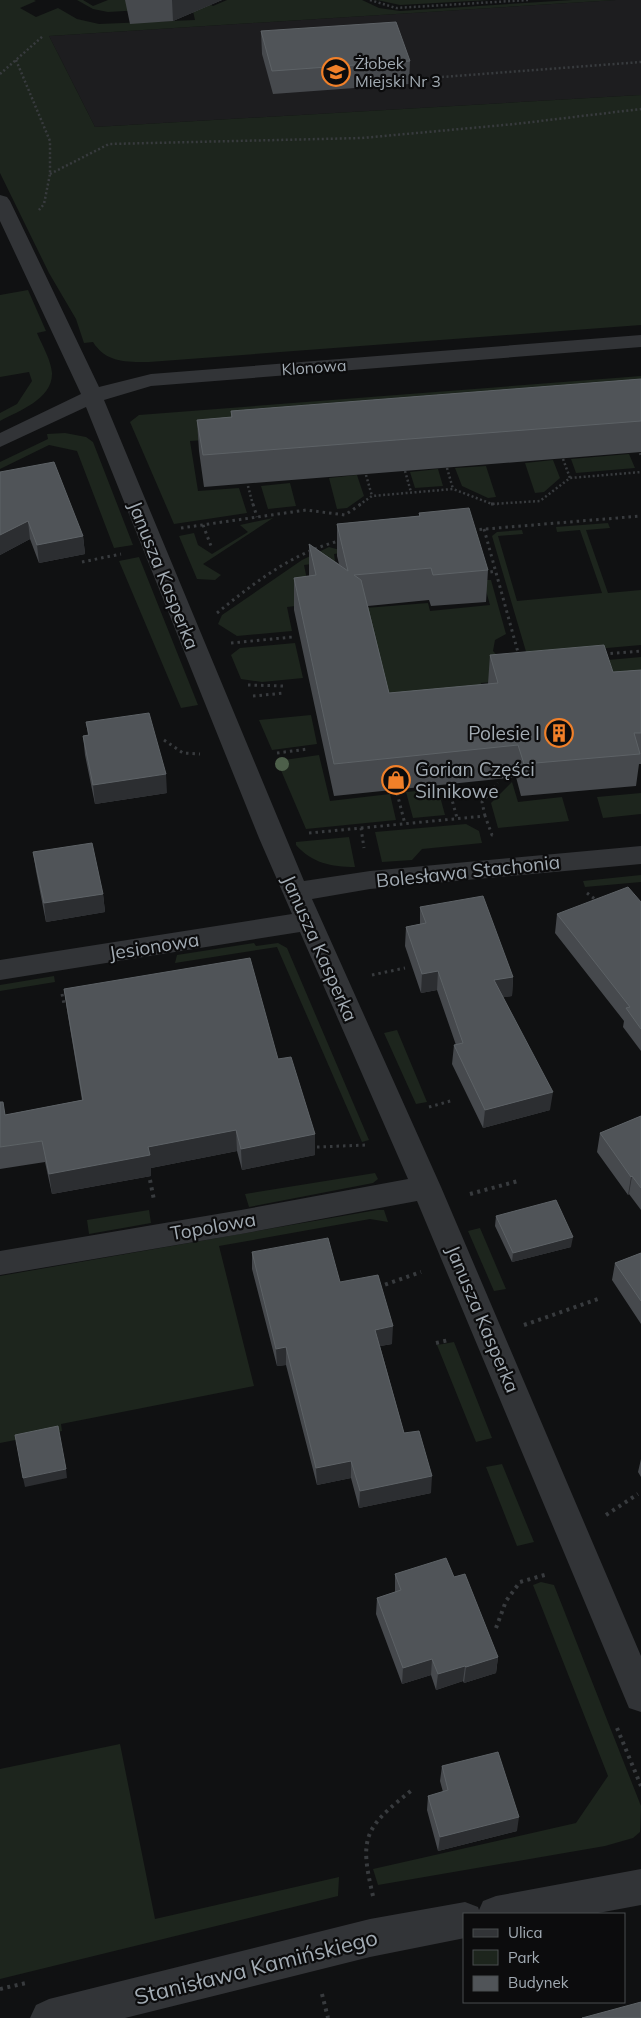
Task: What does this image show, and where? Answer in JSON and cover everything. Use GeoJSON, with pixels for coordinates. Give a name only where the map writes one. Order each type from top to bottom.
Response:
{"type":"FeatureCollection","features":[{"type":"Feature","properties":{"kind":"street","name":"Janusza Kasperka"},"geometry":{"type":"LineString","coordinates":[[0,201],[92,397],[308,921],[430,1195],[641,1696]]}},
{"type":"Feature","properties":{"kind":"street","name":"Klonowa"},"geometry":{"type":"LineString","coordinates":[[0,441],[92,397],[135,382],[641,342]]}},
{"type":"Feature","properties":{"kind":"street","name":"Bolesława Stachonia"},"geometry":{"type":"LineString","coordinates":[[296,892],[370,880],[641,854]]}},
{"type":"Feature","properties":{"kind":"street","name":"Jesionowa"},"geometry":{"type":"LineString","coordinates":[[0,970],[308,921]]}},
{"type":"Feature","properties":{"kind":"street","name":"Topolowa"},"geometry":{"type":"LineString","coordinates":[[0,1262],[232,1223],[430,1195]]}},
{"type":"Feature","properties":{"kind":"street"},"geometry":{"type":"LineString","coordinates":[[501,1913],[641,1887]]}},
{"type":"Feature","properties":{"kind":"street","name":"Stanisława Kamińskiego"},"geometry":{"type":"LineString","coordinates":[[49,2018],[370,1938],[463,1920]]}},
{"type":"Feature","properties":{"kind":"path"},"geometry":{"type":"LineString","coordinates":[[370,0],[396,8],[528,0]]}},
{"type":"Feature","properties":{"kind":"path"},"geometry":{"type":"LineString","coordinates":[[0,74],[44,36]]}},
{"type":"Feature","properties":{"kind":"path"},"geometry":{"type":"LineString","coordinates":[[16,60],[50,141],[50,174],[44,204],[17,237]]}},
{"type":"Feature","properties":{"kind":"path"},"geometry":{"type":"LineString","coordinates":[[442,76],[641,62]]}},
{"type":"Feature","properties":{"kind":"path"},"geometry":{"type":"LineString","coordinates":[[50,174],[109,144],[362,138],[515,124],[641,109]]}},
{"type":"Feature","properties":{"kind":"path"},"geometry":{"type":"LineString","coordinates":[[563,459],[570,478]]}},
{"type":"Feature","properties":{"kind":"path"},"geometry":{"type":"LineString","coordinates":[[447,468],[453,489]]}},
{"type":"Feature","properties":{"kind":"path"},"geometry":{"type":"LineString","coordinates":[[405,471],[412,492]]}},
{"type":"Feature","properties":{"kind":"path"},"geometry":{"type":"LineString","coordinates":[[177,528],[306,510],[345,515],[372,496],[412,492],[453,489],[492,504],[540,501],[570,478],[641,472]]}},
{"type":"Feature","properties":{"kind":"path"},"geometry":{"type":"LineString","coordinates":[[366,474],[372,496]]}},
{"type":"Feature","properties":{"kind":"path"},"geometry":{"type":"LineString","coordinates":[[248,486],[257,517]]}},
{"type":"Feature","properties":{"kind":"path"},"geometry":{"type":"LineString","coordinates":[[465,530],[641,516]]}},
{"type":"Feature","properties":{"kind":"path"},"geometry":{"type":"LineString","coordinates":[[203,525],[211,546]]}},
{"type":"Feature","properties":{"kind":"path"},"geometry":{"type":"LineString","coordinates":[[484,529],[521,660]]}},
{"type":"Feature","properties":{"kind":"path"},"geometry":{"type":"LineString","coordinates":[[214,615],[293,559],[319,545],[343,540]]}},
{"type":"Feature","properties":{"kind":"path"},"geometry":{"type":"LineString","coordinates":[[481,573],[496,572]]}},
{"type":"Feature","properties":{"kind":"path"},"geometry":{"type":"LineString","coordinates":[[227,643],[293,637]]}},
{"type":"Feature","properties":{"kind":"path"},"geometry":{"type":"LineString","coordinates":[[595,655],[641,651]]}},
{"type":"Feature","properties":{"kind":"path"},"geometry":{"type":"LineString","coordinates":[[242,683],[260,687],[284,686]]}},
{"type":"Feature","properties":{"kind":"path"},"geometry":{"type":"LineString","coordinates":[[249,696],[285,694]]}},
{"type":"Feature","properties":{"kind":"path"},"geometry":{"type":"LineString","coordinates":[[164,740],[183,753],[208,752]]}},
{"type":"Feature","properties":{"kind":"path"},"geometry":{"type":"LineString","coordinates":[[273,754],[308,749]]}},
{"type":"Feature","properties":{"kind":"path"},"geometry":{"type":"LineString","coordinates":[[492,835],[482,802],[498,783]]}},
{"type":"Feature","properties":{"kind":"path"},"geometry":{"type":"LineString","coordinates":[[449,789],[457,818]]}},
{"type":"Feature","properties":{"kind":"path"},"geometry":{"type":"LineString","coordinates":[[397,794],[405,824]]}},
{"type":"Feature","properties":{"kind":"path"},"geometry":{"type":"LineString","coordinates":[[361,828],[486,816]]}},
{"type":"Feature","properties":{"kind":"path"},"geometry":{"type":"LineString","coordinates":[[366,976],[404,968]]}},
{"type":"Feature","properties":{"kind":"path"},"geometry":{"type":"LineString","coordinates":[[316,1147],[370,1144]]}},
{"type":"Feature","properties":{"kind":"path"},"geometry":{"type":"LineString","coordinates":[[430,1195],[518,1181]]}},
{"type":"Feature","properties":{"kind":"path"},"geometry":{"type":"LineString","coordinates":[[374,1288],[424,1272]]}},
{"type":"Feature","properties":{"kind":"path"},"geometry":{"type":"LineString","coordinates":[[490,1337],[598,1299]]}},
{"type":"Feature","properties":{"kind":"path"},"geometry":{"type":"LineString","coordinates":[[496,1628],[506,1601],[520,1582],[554,1573]]}},
{"type":"Feature","properties":{"kind":"path"},"geometry":{"type":"LineString","coordinates":[[374,1899],[364,1853],[370,1835],[389,1808],[412,1790]]}},
{"type":"Feature","properties":{"kind":"path"},"geometry":{"type":"LineString","coordinates":[[322,1990],[328,2018]]}},
{"type":"Feature","properties":{"kind":"shaded area"},"geometry":{"type":"Polygon","coordinates":[[[616,0],[641,0],[641,95],[95,127],[49,36],[616,0]]]}},
{"type":"Feature","properties":{"kind":"green space"},"geometry":{"type":"Polygon","coordinates":[[[0,0],[34,0],[36,1],[20,8],[36,17],[58,8],[77,19],[99,24],[195,20],[192,7],[108,12],[93,9],[77,0],[83,0],[93,6],[108,0],[201,0],[213,6],[227,0],[362,0],[379,8],[400,11],[572,0],[616,0],[49,36],[95,127],[641,95],[641,325],[149,362],[125,361],[111,358],[98,349],[93,342],[84,343],[76,319],[49,273],[0,173],[0,0]]]}},
{"type":"Feature","properties":{"kind":"green space"},"geometry":{"type":"Polygon","coordinates":[[[377,0],[490,0],[400,5],[377,0]]]}},
{"type":"Feature","properties":{"kind":"green space"},"geometry":{"type":"Polygon","coordinates":[[[28,290],[46,331],[37,333],[50,363],[51,382],[47,390],[34,403],[0,421],[0,413],[17,404],[32,381],[29,372],[0,377],[0,295],[28,290]]]}},
{"type":"Feature","properties":{"kind":"green space"},"geometry":{"type":"Polygon","coordinates":[[[641,376],[641,408],[190,441],[198,491],[239,488],[247,513],[174,524],[130,422],[139,415],[641,376]]]}},
{"type":"Feature","properties":{"kind":"green space"},"geometry":{"type":"Polygon","coordinates":[[[65,433],[86,437],[93,442],[133,545],[114,548],[77,451],[49,445],[0,469],[0,462],[48,439],[47,434],[65,433]]]}},
{"type":"Feature","properties":{"kind":"green space"},"geometry":{"type":"Polygon","coordinates":[[[629,454],[635,468],[576,473],[571,459],[629,454]]]}},
{"type":"Feature","properties":{"kind":"green space"},"geometry":{"type":"Polygon","coordinates":[[[553,460],[560,478],[544,492],[535,493],[525,463],[553,460]]]}},
{"type":"Feature","properties":{"kind":"green space"},"geometry":{"type":"Polygon","coordinates":[[[486,466],[496,497],[488,498],[462,486],[455,468],[486,466]]]}},
{"type":"Feature","properties":{"kind":"green space"},"geometry":{"type":"Polygon","coordinates":[[[438,469],[443,486],[415,488],[410,472],[438,469]]]}},
{"type":"Feature","properties":{"kind":"green space"},"geometry":{"type":"Polygon","coordinates":[[[357,475],[364,496],[347,508],[337,509],[329,478],[357,475]]]}},
{"type":"Feature","properties":{"kind":"green space"},"geometry":{"type":"Polygon","coordinates":[[[290,483],[296,506],[268,509],[261,486],[290,483]]]}},
{"type":"Feature","properties":{"kind":"green space"},"geometry":{"type":"Polygon","coordinates":[[[273,518],[203,564],[221,575],[215,580],[197,579],[179,536],[194,533],[198,545],[212,554],[248,532],[240,525],[273,518]]]}},
{"type":"Feature","properties":{"kind":"green space"},"geometry":{"type":"Polygon","coordinates":[[[608,523],[610,528],[586,530],[608,593],[641,590],[641,645],[527,655],[492,536],[497,532],[522,530],[523,534],[498,536],[517,601],[602,593],[580,530],[557,532],[556,527],[608,523]]]}},
{"type":"Feature","properties":{"kind":"green space"},"geometry":{"type":"Polygon","coordinates":[[[329,547],[340,550],[341,553],[334,554],[335,561],[304,565],[312,604],[287,607],[292,631],[237,636],[218,624],[222,615],[302,560],[329,547]]]}},
{"type":"Feature","properties":{"kind":"green space"},"geometry":{"type":"Polygon","coordinates":[[[139,557],[198,705],[181,708],[119,561],[139,557]]]}},
{"type":"Feature","properties":{"kind":"green space"},"geometry":{"type":"Polygon","coordinates":[[[483,580],[491,580],[506,634],[495,640],[493,651],[504,663],[520,668],[641,657],[641,697],[603,672],[481,683],[489,712],[393,721],[365,608],[428,603],[430,611],[490,605],[483,580]]]}},
{"type":"Feature","properties":{"kind":"green space"},"geometry":{"type":"Polygon","coordinates":[[[295,643],[303,678],[262,682],[241,679],[231,655],[240,648],[295,643]]]}},
{"type":"Feature","properties":{"kind":"green space"},"geometry":{"type":"Polygon","coordinates":[[[311,715],[317,744],[272,750],[259,720],[311,715]]]}},
{"type":"Feature","properties":{"kind":"green space"},"geometry":{"type":"Polygon","coordinates":[[[319,755],[330,801],[390,794],[396,820],[306,829],[277,761],[319,755]]]}},
{"type":"Feature","properties":{"kind":"green space"},"geometry":{"type":"Polygon","coordinates":[[[512,782],[518,802],[562,797],[569,821],[498,828],[491,803],[512,782]]]}},
{"type":"Feature","properties":{"kind":"green space"},"geometry":{"type":"Polygon","coordinates":[[[438,789],[445,815],[413,818],[406,792],[438,789]]]}},
{"type":"Feature","properties":{"kind":"green space"},"geometry":{"type":"Polygon","coordinates":[[[641,793],[641,814],[603,818],[597,797],[641,793]]]}},
{"type":"Feature","properties":{"kind":"green space"},"geometry":{"type":"Polygon","coordinates":[[[466,824],[479,831],[482,843],[422,849],[412,860],[382,862],[375,832],[466,824]]]}},
{"type":"Feature","properties":{"kind":"green space"},"geometry":{"type":"Polygon","coordinates":[[[349,837],[355,867],[322,863],[309,856],[296,845],[296,842],[349,837]]]}},
{"type":"Feature","properties":{"kind":"green space"},"geometry":{"type":"Polygon","coordinates":[[[641,875],[641,882],[585,887],[583,881],[641,875]]]}},
{"type":"Feature","properties":{"kind":"green space"},"geometry":{"type":"Polygon","coordinates":[[[254,943],[256,946],[278,943],[287,948],[369,1140],[362,1142],[277,947],[175,963],[177,955],[254,943]]]}},
{"type":"Feature","properties":{"kind":"green space"},"geometry":{"type":"Polygon","coordinates":[[[54,976],[55,982],[0,991],[0,985],[54,976]]]}},
{"type":"Feature","properties":{"kind":"green space"},"geometry":{"type":"Polygon","coordinates":[[[397,1030],[427,1102],[416,1104],[384,1033],[397,1030]]]}},
{"type":"Feature","properties":{"kind":"green space"},"geometry":{"type":"Polygon","coordinates":[[[375,1173],[378,1179],[373,1183],[249,1207],[245,1194],[375,1173]]]}},
{"type":"Feature","properties":{"kind":"green space"},"geometry":{"type":"Polygon","coordinates":[[[149,1210],[151,1223],[89,1234],[87,1220],[149,1210]]]}},
{"type":"Feature","properties":{"kind":"green space"},"geometry":{"type":"Polygon","coordinates":[[[384,1210],[388,1222],[370,1219],[219,1246],[254,1386],[61,1424],[62,1431],[0,1443],[0,1276],[384,1210]]]}},
{"type":"Feature","properties":{"kind":"green space"},"geometry":{"type":"Polygon","coordinates":[[[480,1228],[506,1289],[494,1291],[468,1231],[480,1228]]]}},
{"type":"Feature","properties":{"kind":"green space"},"geometry":{"type":"Polygon","coordinates":[[[454,1342],[492,1438],[476,1442],[437,1345],[454,1342]]]}},
{"type":"Feature","properties":{"kind":"green space"},"geometry":{"type":"Polygon","coordinates":[[[502,1464],[534,1542],[517,1546],[486,1467],[502,1464]]]}},
{"type":"Feature","properties":{"kind":"green space"},"geometry":{"type":"Polygon","coordinates":[[[541,1582],[554,1585],[641,1806],[640,1832],[633,1838],[605,1846],[378,1885],[373,1869],[576,1823],[608,1776],[533,1585],[541,1582]]]}},
{"type":"Feature","properties":{"kind":"green space"},"geometry":{"type":"Polygon","coordinates":[[[120,1744],[155,1919],[339,1877],[338,1896],[0,1979],[0,1769],[120,1744]]]}},
{"type":"Feature","properties":{"kind":"building"},"geometry":{"type":"Polygon","coordinates":[[[396,22],[410,61],[272,71],[261,31],[396,22]]]}},
{"type":"Feature","properties":{"kind":"building"},"geometry":{"type":"Polygon","coordinates":[[[641,379],[641,421],[203,455],[197,420],[232,417],[231,411],[641,379]]]}},
{"type":"Feature","properties":{"kind":"building"},"geometry":{"type":"Polygon","coordinates":[[[54,462],[83,536],[37,545],[28,521],[0,535],[0,472],[54,462]]]}},
{"type":"Feature","properties":{"kind":"building"},"geometry":{"type":"Polygon","coordinates":[[[469,508],[488,570],[433,575],[431,568],[354,575],[361,580],[389,693],[498,683],[490,655],[604,645],[613,672],[641,670],[641,733],[634,733],[640,754],[524,764],[518,745],[334,764],[294,578],[316,575],[309,544],[348,571],[337,524],[420,516],[419,513],[469,508]]]}},
{"type":"Feature","properties":{"kind":"building"},"geometry":{"type":"Polygon","coordinates":[[[149,713],[166,774],[93,785],[83,736],[89,735],[86,722],[149,713]]]}},
{"type":"Feature","properties":{"kind":"building"},"geometry":{"type":"Polygon","coordinates":[[[92,843],[103,894],[44,903],[33,852],[92,843]]]}},
{"type":"Feature","properties":{"kind":"building"},"geometry":{"type":"Polygon","coordinates":[[[628,887],[641,902],[641,1029],[626,1008],[630,1007],[557,914],[628,887]]]}},
{"type":"Feature","properties":{"kind":"building"},"geometry":{"type":"Polygon","coordinates":[[[483,896],[513,977],[494,980],[553,1092],[485,1110],[454,1045],[463,1043],[438,971],[422,974],[406,927],[426,923],[420,907],[483,896]]]}},
{"type":"Feature","properties":{"kind":"building"},"geometry":{"type":"Polygon","coordinates":[[[250,958],[278,1059],[291,1057],[315,1134],[241,1149],[236,1130],[148,1147],[150,1155],[49,1174],[42,1141],[0,1147],[0,1102],[3,1102],[5,1115],[83,1100],[64,989],[250,958]]]}},
{"type":"Feature","properties":{"kind":"building"},"geometry":{"type":"Polygon","coordinates":[[[641,1116],[641,1188],[600,1133],[641,1116]]]}},
{"type":"Feature","properties":{"kind":"building"},"geometry":{"type":"Polygon","coordinates":[[[556,1200],[573,1237],[513,1253],[496,1216],[556,1200]]]}},
{"type":"Feature","properties":{"kind":"building"},"geometry":{"type":"Polygon","coordinates":[[[328,1238],[340,1282],[378,1275],[393,1326],[375,1330],[404,1433],[419,1431],[432,1476],[360,1491],[351,1461],[316,1468],[286,1347],[276,1349],[252,1252],[328,1238]]]}},
{"type":"Feature","properties":{"kind":"building"},"geometry":{"type":"Polygon","coordinates":[[[641,1253],[641,1301],[615,1263],[641,1253]]]}},
{"type":"Feature","properties":{"kind":"building"},"geometry":{"type":"Polygon","coordinates":[[[58,1426],[66,1469],[23,1478],[15,1435],[58,1426]]]}},
{"type":"Feature","properties":{"kind":"building"},"geometry":{"type":"Polygon","coordinates":[[[446,1558],[454,1577],[465,1574],[498,1657],[438,1674],[432,1659],[403,1668],[377,1598],[401,1590],[395,1574],[446,1558]]]}},
{"type":"Feature","properties":{"kind":"building"},"geometry":{"type":"Polygon","coordinates":[[[498,1752],[519,1817],[440,1837],[428,1796],[448,1790],[442,1766],[498,1752]]]}},
{"type":"Feature","properties":{"kind":"building"},"geometry":{"type":"Polygon","coordinates":[[[641,2002],[641,2018],[582,2018],[641,2002]]]}},
{"type":"Feature","properties":{"kind":"place","name":"Żłobek Miejski Nr 3"},"geometry":{"type":"Point","coordinates":[336,72]}},
{"type":"Feature","properties":{"kind":"place","name":"Polesie I"},"geometry":{"type":"Point","coordinates":[559,733]}},
{"type":"Feature","properties":{"kind":"place","name":"Gorian Części Silnikowe"},"geometry":{"type":"Point","coordinates":[396,780]}}]}
